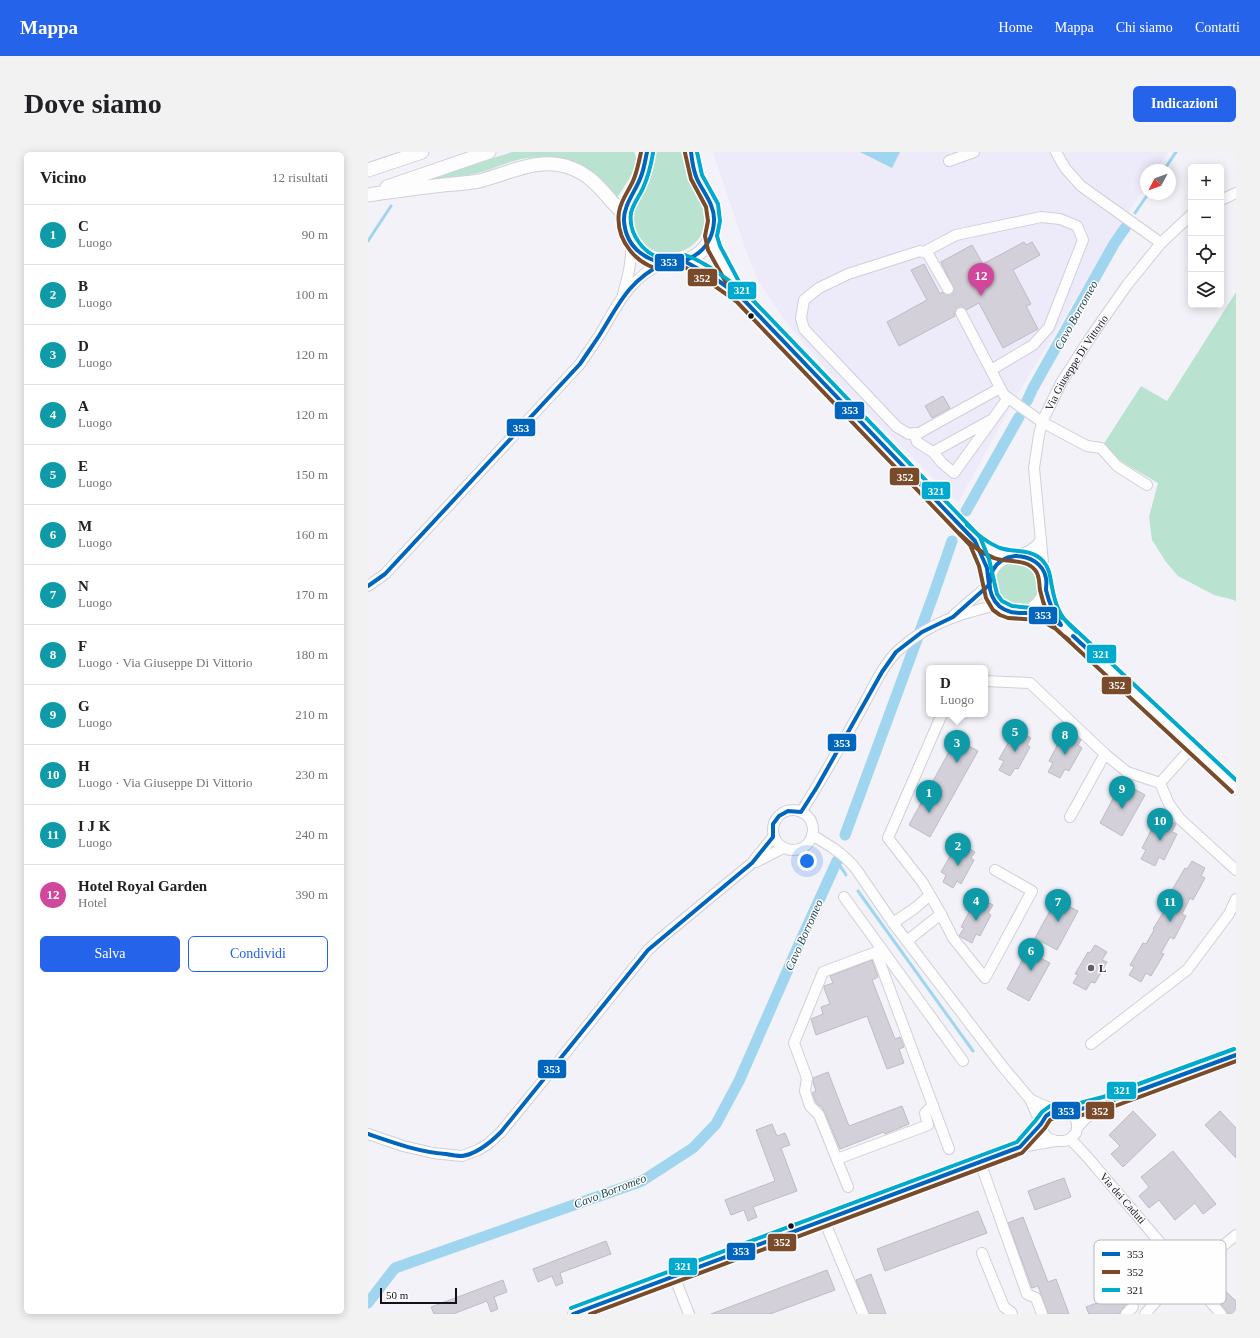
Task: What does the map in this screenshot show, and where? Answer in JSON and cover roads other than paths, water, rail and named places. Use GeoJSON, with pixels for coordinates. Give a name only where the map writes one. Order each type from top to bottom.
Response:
{"type":"FeatureCollection","features":[{"type":"Feature","properties":{"kind":"main road"},"geometry":{"type":"LineString","coordinates":[[372,168],[422,152]]}},
{"type":"Feature","properties":{"kind":"main road"},"geometry":{"type":"LineString","coordinates":[[368,194],[489,152]]}},
{"type":"Feature","properties":{"kind":"main road"},"geometry":{"type":"LineString","coordinates":[[647,152],[642,176],[628,202],[625,215],[625,226],[631,243],[639,252],[644,256],[664,264],[684,261],[699,252],[711,236],[714,221],[712,205],[696,177],[691,152]]}},
{"type":"Feature","properties":{"kind":"main road"},"geometry":{"type":"LineString","coordinates":[[368,194],[479,181],[531,165],[548,164],[571,168],[590,178],[600,187],[615,207],[625,215]]}},
{"type":"Feature","properties":{"kind":"main road"},"geometry":{"type":"LineString","coordinates":[[711,236],[714,248],[741,298]]}},
{"type":"Feature","properties":{"kind":"main road"},"geometry":{"type":"LineString","coordinates":[[684,261],[713,277],[741,298],[975,541],[991,551],[1015,556],[1025,556],[1033,560],[1039,566],[1044,573],[1046,580],[1044,596],[1039,604],[1033,609],[1024,612]]}},
{"type":"Feature","properties":{"kind":"main road"},"geometry":{"type":"LineString","coordinates":[[975,541],[982,554],[991,595],[997,605],[1011,612],[1038,614],[1060,624],[1236,788]]}},
{"type":"Feature","properties":{"kind":"main road"},"geometry":{"type":"LineString","coordinates":[[989,583],[992,571],[998,563],[1004,559],[1015,556]]}},
{"type":"Feature","properties":{"kind":"main road"},"geometry":{"type":"LineString","coordinates":[[1046,588],[1060,624]]}},
{"type":"Feature","properties":{"kind":"street"},"geometry":{"type":"LineString","coordinates":[[949,161],[974,152]]}},
{"type":"Feature","properties":{"kind":"street"},"geometry":{"type":"LineString","coordinates":[[1056,152],[1065,168],[1081,186],[1161,242]]}},
{"type":"Feature","properties":{"kind":"street"},"geometry":{"type":"LineString","coordinates":[[1224,198],[1236,192]]}},
{"type":"Feature","properties":{"kind":"street"},"geometry":{"type":"LineString","coordinates":[[924,252],[956,235],[1041,217],[1060,219],[1077,226],[1083,240],[1049,327],[1034,345],[991,370]]}},
{"type":"Feature","properties":{"kind":"street","name":"Via Giuseppe Di Vittorio"},"geometry":{"type":"LineString","coordinates":[[1044,573],[1034,468],[1042,422],[1061,383],[1127,285],[1161,242],[1188,218]]}},
{"type":"Feature","properties":{"kind":"street"},"geometry":{"type":"LineString","coordinates":[[621,298],[632,256],[631,243]]}},
{"type":"Feature","properties":{"kind":"street"},"geometry":{"type":"LineString","coordinates":[[948,289],[928,254],[920,251],[848,274],[819,288],[804,300],[801,318],[804,329],[897,427],[910,434],[920,433],[1000,388]]}},
{"type":"Feature","properties":{"kind":"street"},"geometry":{"type":"LineString","coordinates":[[368,586],[385,574],[580,364],[621,298],[640,277],[652,268],[664,264]]}},
{"type":"Feature","properties":{"kind":"street"},"geometry":{"type":"LineString","coordinates":[[961,313],[1004,395],[1042,422],[1087,446],[1101,448],[1117,466],[1147,485]]}},
{"type":"Feature","properties":{"kind":"street"},"geometry":{"type":"LineString","coordinates":[[914,433],[917,442],[933,452],[942,463],[954,473],[1008,398]]}},
{"type":"Feature","properties":{"kind":"street"},"geometry":{"type":"LineString","coordinates":[[933,452],[992,420]]}},
{"type":"Feature","properties":{"kind":"street"},"geometry":{"type":"LineString","coordinates":[[1015,556],[1029,552],[1042,540]]}},
{"type":"Feature","properties":{"kind":"street"},"geometry":{"type":"LineString","coordinates":[[953,617],[989,583]]}},
{"type":"Feature","properties":{"kind":"street"},"geometry":{"type":"LineString","coordinates":[[801,812],[818,787],[882,672],[901,648],[937,624],[953,617],[997,605]]}},
{"type":"Feature","properties":{"kind":"street"},"geometry":{"type":"LineString","coordinates":[[988,681],[1030,683],[1105,754],[1127,772],[1160,783],[1169,804],[1180,819],[1236,870]]}},
{"type":"Feature","properties":{"kind":"street"},"geometry":{"type":"LineString","coordinates":[[941,717],[888,838],[923,883],[953,938],[985,978],[1032,890],[995,870]]}},
{"type":"Feature","properties":{"kind":"street"},"geometry":{"type":"LineString","coordinates":[[1160,783],[1192,747]]}},
{"type":"Feature","properties":{"kind":"street"},"geometry":{"type":"LineString","coordinates":[[1070,817],[1105,754]]}},
{"type":"Feature","properties":{"kind":"street"},"geometry":{"type":"LineString","coordinates":[[795,810],[807,816],[813,828],[812,835],[806,846],[801,849],[788,850],[779,845],[772,830],[777,818],[782,813],[795,810]]}},
{"type":"Feature","properties":{"kind":"street"},"geometry":{"type":"LineString","coordinates":[[812,835],[832,847],[850,861],[893,923],[1003,1067],[1030,1099],[1044,1134],[1048,1138],[1056,1141]]}},
{"type":"Feature","properties":{"kind":"street"},"geometry":{"type":"LineString","coordinates":[[752,864],[774,837]]}},
{"type":"Feature","properties":{"kind":"street"},"geometry":{"type":"LineString","coordinates":[[368,1134],[403,1146],[433,1153],[462,1156],[478,1150],[488,1144],[501,1132],[648,950],[660,938],[752,864],[783,848]]}},
{"type":"Feature","properties":{"kind":"street"},"geometry":{"type":"LineString","coordinates":[[893,923],[930,895]]}},
{"type":"Feature","properties":{"kind":"street"},"geometry":{"type":"LineString","coordinates":[[844,897],[963,1062]]}},
{"type":"Feature","properties":{"kind":"street"},"geometry":{"type":"LineString","coordinates":[[1091,1044],[1187,970],[1229,914],[1236,899]]}},
{"type":"Feature","properties":{"kind":"street"},"geometry":{"type":"LineString","coordinates":[[907,941],[941,914]]}},
{"type":"Feature","properties":{"kind":"street"},"geometry":{"type":"LineString","coordinates":[[848,1187],[820,1115],[810,1106],[805,1092],[807,1078],[794,1043],[823,972],[876,952],[949,1149]]}},
{"type":"Feature","properties":{"kind":"street"},"geometry":{"type":"LineString","coordinates":[[1020,1147],[1041,1124],[1046,1116],[1052,1112],[1105,1104],[1236,1055]]}},
{"type":"Feature","properties":{"kind":"street"},"geometry":{"type":"LineString","coordinates":[[573,1314],[1020,1147],[1065,1141],[1076,1133],[1077,1122],[1074,1117],[1030,1099]]}},
{"type":"Feature","properties":{"kind":"street"},"geometry":{"type":"LineString","coordinates":[[1077,1128],[1085,1119],[1105,1104]]}},
{"type":"Feature","properties":{"kind":"street"},"geometry":{"type":"LineString","coordinates":[[837,1159],[928,1125],[924,1113],[933,1105]]}},
{"type":"Feature","properties":{"kind":"street","name":"Via dei Caduti"},"geometry":{"type":"LineString","coordinates":[[1070,1138],[1083,1151],[1158,1240]]}},
{"type":"Feature","properties":{"kind":"street"},"geometry":{"type":"LineString","coordinates":[[980,1162],[1027,1294],[1036,1298],[1042,1314]]}},
{"type":"Feature","properties":{"kind":"street"},"geometry":{"type":"LineString","coordinates":[[824,1220],[863,1314]]}},
{"type":"Feature","properties":{"kind":"street"},"geometry":{"type":"LineString","coordinates":[[1226,1243],[1236,1235]]}},
{"type":"Feature","properties":{"kind":"street"},"geometry":{"type":"LineString","coordinates":[[982,1253],[1004,1307],[1012,1314]]}},
{"type":"Feature","properties":{"kind":"street"},"geometry":{"type":"LineString","coordinates":[[674,1276],[690,1314]]}},
{"type":"Feature","properties":{"kind":"street"},"geometry":{"type":"LineString","coordinates":[[1145,1314],[1154,1304]]}},
{"type":"Feature","properties":{"kind":"street","name":"Via dei Caduti"},"geometry":{"type":"LineString","coordinates":[[1212,1304],[1221,1314]]}},
{"type":"Feature","properties":{"kind":"water"},"geometry":{"type":"Polygon","coordinates":[[[860,152],[900,152],[892,168],[860,152]]]}},
{"type":"Feature","properties":{"kind":"waterway","name":"Cavo Borromeo"},"geometry":{"type":"LineString","coordinates":[[1168,164],[1176,152]]}},
{"type":"Feature","properties":{"kind":"waterway","name":"Cavo Borromeo"},"geometry":{"type":"LineString","coordinates":[[1135,213],[1144,200]]}},
{"type":"Feature","properties":{"kind":"waterway"},"geometry":{"type":"LineString","coordinates":[[368,241],[391,206]]}},
{"type":"Feature","properties":{"kind":"waterway","name":"Cavo Borromeo"},"geometry":{"type":"LineString","coordinates":[[1027,401],[1114,244],[1125,228]]}},
{"type":"Feature","properties":{"kind":"waterway","name":"Cavo Borromeo"},"geometry":{"type":"LineString","coordinates":[[966,511],[1019,417]]}},
{"type":"Feature","properties":{"kind":"waterway","name":"Cavo Borromeo"},"geometry":{"type":"LineString","coordinates":[[845,835],[952,541]]}},
{"type":"Feature","properties":{"kind":"waterway"},"geometry":{"type":"LineString","coordinates":[[837,861],[846,875]]}},
{"type":"Feature","properties":{"kind":"waterway","name":"Cavo Borromeo"},"geometry":{"type":"LineString","coordinates":[[368,1303],[395,1268],[642,1181],[693,1148],[716,1124],[739,1081],[837,861]]}},
{"type":"Feature","properties":{"kind":"waterway"},"geometry":{"type":"LineString","coordinates":[[858,891],[973,1051]]}},
{"type":"Feature","properties":{"kind":"tunnel"},"geometry":{"type":"LineString","coordinates":[[948,289],[961,313]]}},
{"type":"Feature","properties":{"kind":"place","name":"Hotel Royal Garden"},"geometry":{"type":"Point","coordinates":[981,296]}},
{"type":"Feature","properties":{"kind":"place","name":"E"},"geometry":{"type":"Point","coordinates":[1015,752]}},
{"type":"Feature","properties":{"kind":"place","name":"F"},"geometry":{"type":"Point","coordinates":[1065,755]}},
{"type":"Feature","properties":{"kind":"place","name":"D"},"geometry":{"type":"Point","coordinates":[957,763]}},
{"type":"Feature","properties":{"kind":"place","name":"G"},"geometry":{"type":"Point","coordinates":[1122,809]}},
{"type":"Feature","properties":{"kind":"place","name":"C"},"geometry":{"type":"Point","coordinates":[929,813]}},
{"type":"Feature","properties":{"kind":"place","name":"H"},"geometry":{"type":"Point","coordinates":[1160,841]}},
{"type":"Feature","properties":{"kind":"place","name":"B"},"geometry":{"type":"Point","coordinates":[958,866]}},
{"type":"Feature","properties":{"kind":"place","name":"A"},"geometry":{"type":"Point","coordinates":[976,921]}},
{"type":"Feature","properties":{"kind":"place","name":"N"},"geometry":{"type":"Point","coordinates":[1058,922]}},
{"type":"Feature","properties":{"kind":"place","name":"I J K"},"geometry":{"type":"Point","coordinates":[1170,922]}},
{"type":"Feature","properties":{"kind":"place","name":"L"},"geometry":{"type":"Point","coordinates":[1091,968]}},
{"type":"Feature","properties":{"kind":"place","name":"M"},"geometry":{"type":"Point","coordinates":[1031,971]}}]}
